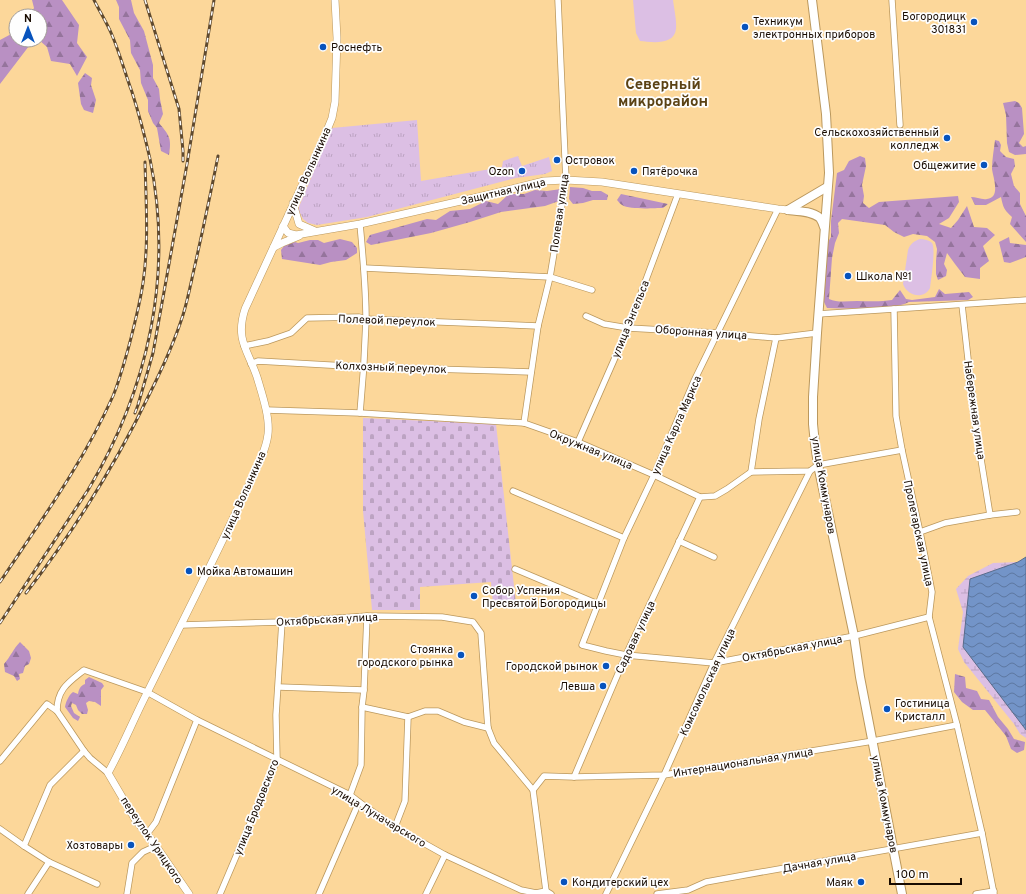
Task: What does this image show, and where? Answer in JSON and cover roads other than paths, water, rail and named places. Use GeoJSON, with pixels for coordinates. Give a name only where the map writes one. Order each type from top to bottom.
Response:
{"type":"FeatureCollection","features":[{"type":"Feature","properties":{"kind":"main road","name":"улица Коммунаров"},"geometry":{"type":"LineString","coordinates":[[812,0],[826,114],[829,173],[817,333],[813,424],[815,444],[818,465],[854,636],[860,678],[902,894]]}},
{"type":"Feature","properties":{"kind":"main road"},"geometry":{"type":"LineString","coordinates":[[788,210],[827,187]]}},
{"type":"Feature","properties":{"kind":"main road"},"geometry":{"type":"LineString","coordinates":[[788,210],[814,214],[821,212],[826,208],[817,200],[812,199],[803,201]]}},
{"type":"Feature","properties":{"kind":"main road"},"geometry":{"type":"LineString","coordinates":[[814,214],[820,219],[824,229]]}},
{"type":"Feature","properties":{"kind":"street","name":"улица Волынкина"},"geometry":{"type":"LineString","coordinates":[[108,773],[229,530],[265,446],[268,434],[266,410],[256,376],[244,346],[241,335],[241,319],[332,118],[335,102],[337,59],[334,0]]}},
{"type":"Feature","properties":{"kind":"street","name":"Полевая улица"},"geometry":{"type":"LineString","coordinates":[[524,423],[538,326],[550,277],[566,180],[558,0]]}},
{"type":"Feature","properties":{"kind":"street"},"geometry":{"type":"LineString","coordinates":[[892,0],[900,125]]}},
{"type":"Feature","properties":{"kind":"street","name":"Защитная улица"},"geometry":{"type":"LineString","coordinates":[[315,231],[360,224],[544,181],[566,180],[602,182],[788,210]]}},
{"type":"Feature","properties":{"kind":"street","name":"улица Энгельса"},"geometry":{"type":"LineString","coordinates":[[578,442],[628,328],[678,194]]}},
{"type":"Feature","properties":{"kind":"street"},"geometry":{"type":"LineString","coordinates":[[293,204],[300,224]]}},
{"type":"Feature","properties":{"kind":"street","name":"улица Карла Маркса"},"geometry":{"type":"LineString","coordinates":[[582,645],[624,538],[654,475],[694,381],[778,209]]}},
{"type":"Feature","properties":{"kind":"street"},"geometry":{"type":"LineString","coordinates":[[284,224],[300,224],[315,231],[296,235],[288,233],[284,224]]}},
{"type":"Feature","properties":{"kind":"street"},"geometry":{"type":"LineString","coordinates":[[360,224],[364,268],[366,319],[360,413]]}},
{"type":"Feature","properties":{"kind":"street"},"geometry":{"type":"LineString","coordinates":[[274,248],[282,243],[315,231]]}},
{"type":"Feature","properties":{"kind":"street"},"geometry":{"type":"LineString","coordinates":[[364,268],[550,277],[592,290]]}},
{"type":"Feature","properties":{"kind":"street"},"geometry":{"type":"LineString","coordinates":[[818,314],[1026,300]]}},
{"type":"Feature","properties":{"kind":"street","name":"Набережная улица"},"geometry":{"type":"LineString","coordinates":[[962,305],[975,422],[990,515]]}},
{"type":"Feature","properties":{"kind":"street","name":"Пролетарская улица"},"geometry":{"type":"LineString","coordinates":[[894,310],[896,416],[932,592],[928,617],[957,725],[994,892]]}},
{"type":"Feature","properties":{"kind":"street","name":"Оборонная улица"},"geometry":{"type":"LineString","coordinates":[[586,316],[604,324],[628,328],[776,338],[817,333]]}},
{"type":"Feature","properties":{"kind":"street","name":"Полевой переулок"},"geometry":{"type":"LineString","coordinates":[[244,346],[268,341],[291,333],[307,318],[359,317],[366,319],[538,326]]}},
{"type":"Feature","properties":{"kind":"street"},"geometry":{"type":"LineString","coordinates":[[751,472],[759,419],[776,338]]}},
{"type":"Feature","properties":{"kind":"street","name":"Колхозный переулок"},"geometry":{"type":"LineString","coordinates":[[251,364],[258,361],[364,367],[531,372]]}},
{"type":"Feature","properties":{"kind":"street","name":"Окружная улица"},"geometry":{"type":"LineString","coordinates":[[266,410],[360,413],[524,423],[578,442],[654,475],[700,498]]}},
{"type":"Feature","properties":{"kind":"street"},"geometry":{"type":"LineString","coordinates":[[700,498],[715,496],[727,490],[751,472],[810,471],[818,465],[902,450]]}},
{"type":"Feature","properties":{"kind":"street","name":"Комсомольская улица"},"geometry":{"type":"LineString","coordinates":[[606,894],[664,775],[714,663],[810,471]]}},
{"type":"Feature","properties":{"kind":"street"},"geometry":{"type":"LineString","coordinates":[[513,491],[624,538]]}},
{"type":"Feature","properties":{"kind":"street","name":"Садовая улица"},"geometry":{"type":"LineString","coordinates":[[574,777],[626,655],[700,498]]}},
{"type":"Feature","properties":{"kind":"street"},"geometry":{"type":"LineString","coordinates":[[920,532],[945,523],[1017,512]]}},
{"type":"Feature","properties":{"kind":"street"},"geometry":{"type":"LineString","coordinates":[[679,541],[714,557]]}},
{"type":"Feature","properties":{"kind":"street"},"geometry":{"type":"LineString","coordinates":[[515,569],[598,604]]}},
{"type":"Feature","properties":{"kind":"street"},"geometry":{"type":"LineString","coordinates":[[350,795],[361,765],[362,707],[367,616]]}},
{"type":"Feature","properties":{"kind":"street","name":"Октябрьская улица"},"geometry":{"type":"LineString","coordinates":[[182,625],[282,622],[367,616],[442,617],[473,622],[481,633],[488,728]]}},
{"type":"Feature","properties":{"kind":"street","name":"Октябрьская улица"},"geometry":{"type":"LineString","coordinates":[[582,645],[626,655],[714,663],[854,636],[928,617]]}},
{"type":"Feature","properties":{"kind":"street","name":"улица Бродовского"},"geometry":{"type":"LineString","coordinates":[[220,894],[277,760],[276,715],[282,622]]}},
{"type":"Feature","properties":{"kind":"street","name":"улица Луначарского"},"geometry":{"type":"LineString","coordinates":[[57,711],[59,695],[68,683],[84,670],[147,692],[197,720],[350,795],[395,827],[445,855],[521,890],[544,893]]}},
{"type":"Feature","properties":{"kind":"street"},"geometry":{"type":"LineString","coordinates":[[279,687],[364,690]]}},
{"type":"Feature","properties":{"kind":"street"},"geometry":{"type":"LineString","coordinates":[[0,761],[47,704],[57,711]]}},
{"type":"Feature","properties":{"kind":"street"},"geometry":{"type":"LineString","coordinates":[[362,707],[408,717],[425,711],[438,711],[464,722],[488,728],[494,743],[533,790],[544,893],[551,894]]}},
{"type":"Feature","properties":{"kind":"street","name":"переулок Урицкого"},"geometry":{"type":"LineString","coordinates":[[57,711],[90,758],[108,773],[135,819],[156,846],[189,894]]}},
{"type":"Feature","properties":{"kind":"street"},"geometry":{"type":"LineString","coordinates":[[395,827],[405,801],[408,717]]}},
{"type":"Feature","properties":{"kind":"street"},"geometry":{"type":"LineString","coordinates":[[146,834],[156,822],[197,720]]}},
{"type":"Feature","properties":{"kind":"street","name":"Интернациональная улица"},"geometry":{"type":"LineString","coordinates":[[533,790],[544,776],[574,777],[664,775],[873,741],[957,725]]}},
{"type":"Feature","properties":{"kind":"street"},"geometry":{"type":"LineString","coordinates":[[24,846],[50,785],[84,750]]}},
{"type":"Feature","properties":{"kind":"street"},"geometry":{"type":"LineString","coordinates":[[319,894],[359,802]]}},
{"type":"Feature","properties":{"kind":"street"},"geometry":{"type":"LineString","coordinates":[[0,829],[49,862],[96,884]]}},
{"type":"Feature","properties":{"kind":"street","name":"Дачная улица"},"geometry":{"type":"LineString","coordinates":[[657,894],[688,890],[706,882],[982,833]]}},
{"type":"Feature","properties":{"kind":"street"},"geometry":{"type":"LineString","coordinates":[[127,894],[132,863],[143,852],[156,846]]}},
{"type":"Feature","properties":{"kind":"street"},"geometry":{"type":"LineString","coordinates":[[426,894],[445,855]]}},
{"type":"Feature","properties":{"kind":"street"},"geometry":{"type":"LineString","coordinates":[[28,894],[49,862]]}},
{"type":"Feature","properties":{"kind":"street"},"geometry":{"type":"LineString","coordinates":[[976,894],[994,892]]}},
{"type":"Feature","properties":{"kind":"water"},"geometry":{"type":"Polygon","coordinates":[[[1026,557],[1026,730],[963,647],[970,579],[1018,562],[1026,557]]]}},
{"type":"Feature","properties":{"kind":"railway"},"geometry":{"type":"LineString","coordinates":[[0,623],[88,490],[109,452],[126,412],[140,372],[150,330],[157,288],[159,246],[157,202],[150,159],[137,109],[118,49],[94,0]]}},
{"type":"Feature","properties":{"kind":"railway"},"geometry":{"type":"LineString","coordinates":[[145,0],[179,109],[183,161]]}},
{"type":"Feature","properties":{"kind":"railway"},"geometry":{"type":"LineString","coordinates":[[135,413],[153,353],[187,164],[214,0]]}},
{"type":"Feature","properties":{"kind":"railway"},"geometry":{"type":"LineString","coordinates":[[26,593],[61,546],[108,471],[137,419],[168,355],[180,325],[186,303],[218,156]]}},
{"type":"Feature","properties":{"kind":"railway"},"geometry":{"type":"LineString","coordinates":[[0,582],[75,468],[101,421],[118,383],[130,342],[142,290],[145,268],[147,222],[145,162]]}},
{"type":"Feature","properties":{"kind":"place","name":"Богородицк 301831"},"geometry":{"type":"Point","coordinates":[974,22]}},
{"type":"Feature","properties":{"kind":"place","name":"Техникум электронных приборов"},"geometry":{"type":"Point","coordinates":[745,27]}},
{"type":"Feature","properties":{"kind":"place","name":"Роснефть"},"geometry":{"type":"Point","coordinates":[323,47]}},
{"type":"Feature","properties":{"kind":"place","name":"Сельскохозяйственный колледж"},"geometry":{"type":"Point","coordinates":[947,138]}},
{"type":"Feature","properties":{"kind":"place","name":"Островок"},"geometry":{"type":"Point","coordinates":[557,160]}},
{"type":"Feature","properties":{"kind":"place","name":"Общежитие"},"geometry":{"type":"Point","coordinates":[984,165]}},
{"type":"Feature","properties":{"kind":"place","name":"Ozon"},"geometry":{"type":"Point","coordinates":[522,171]}},
{"type":"Feature","properties":{"kind":"place","name":"Пятёрочка"},"geometry":{"type":"Point","coordinates":[634,171]}},
{"type":"Feature","properties":{"kind":"place","name":"Школа №1"},"geometry":{"type":"Point","coordinates":[848,276]}},
{"type":"Feature","properties":{"kind":"place","name":"Мойка Автомашин"},"geometry":{"type":"Point","coordinates":[189,571]}},
{"type":"Feature","properties":{"kind":"place","name":"Собор Успения Пресвятой Богородицы"},"geometry":{"type":"Point","coordinates":[474,596]}},
{"type":"Feature","properties":{"kind":"place","name":"Cтоянка городского рынка"},"geometry":{"type":"Point","coordinates":[461,655]}},
{"type":"Feature","properties":{"kind":"place","name":"Городской рынок"},"geometry":{"type":"Point","coordinates":[606,666]}},
{"type":"Feature","properties":{"kind":"place","name":"Левша"},"geometry":{"type":"Point","coordinates":[603,686]}},
{"type":"Feature","properties":{"kind":"place","name":"Гостиница Кристалл"},"geometry":{"type":"Point","coordinates":[887,709]}},
{"type":"Feature","properties":{"kind":"place","name":"Хозтовары"},"geometry":{"type":"Point","coordinates":[131,845]}},
{"type":"Feature","properties":{"kind":"place","name":"Кондитерский цех"},"geometry":{"type":"Point","coordinates":[564,882]}},
{"type":"Feature","properties":{"kind":"place","name":"Маяк"},"geometry":{"type":"Point","coordinates":[861,882]}},
{"type":"Feature","properties":{"kind":"district","name":"Северный микрорайон"},"geometry":{"type":"Point","coordinates":[663,92]}}]}
